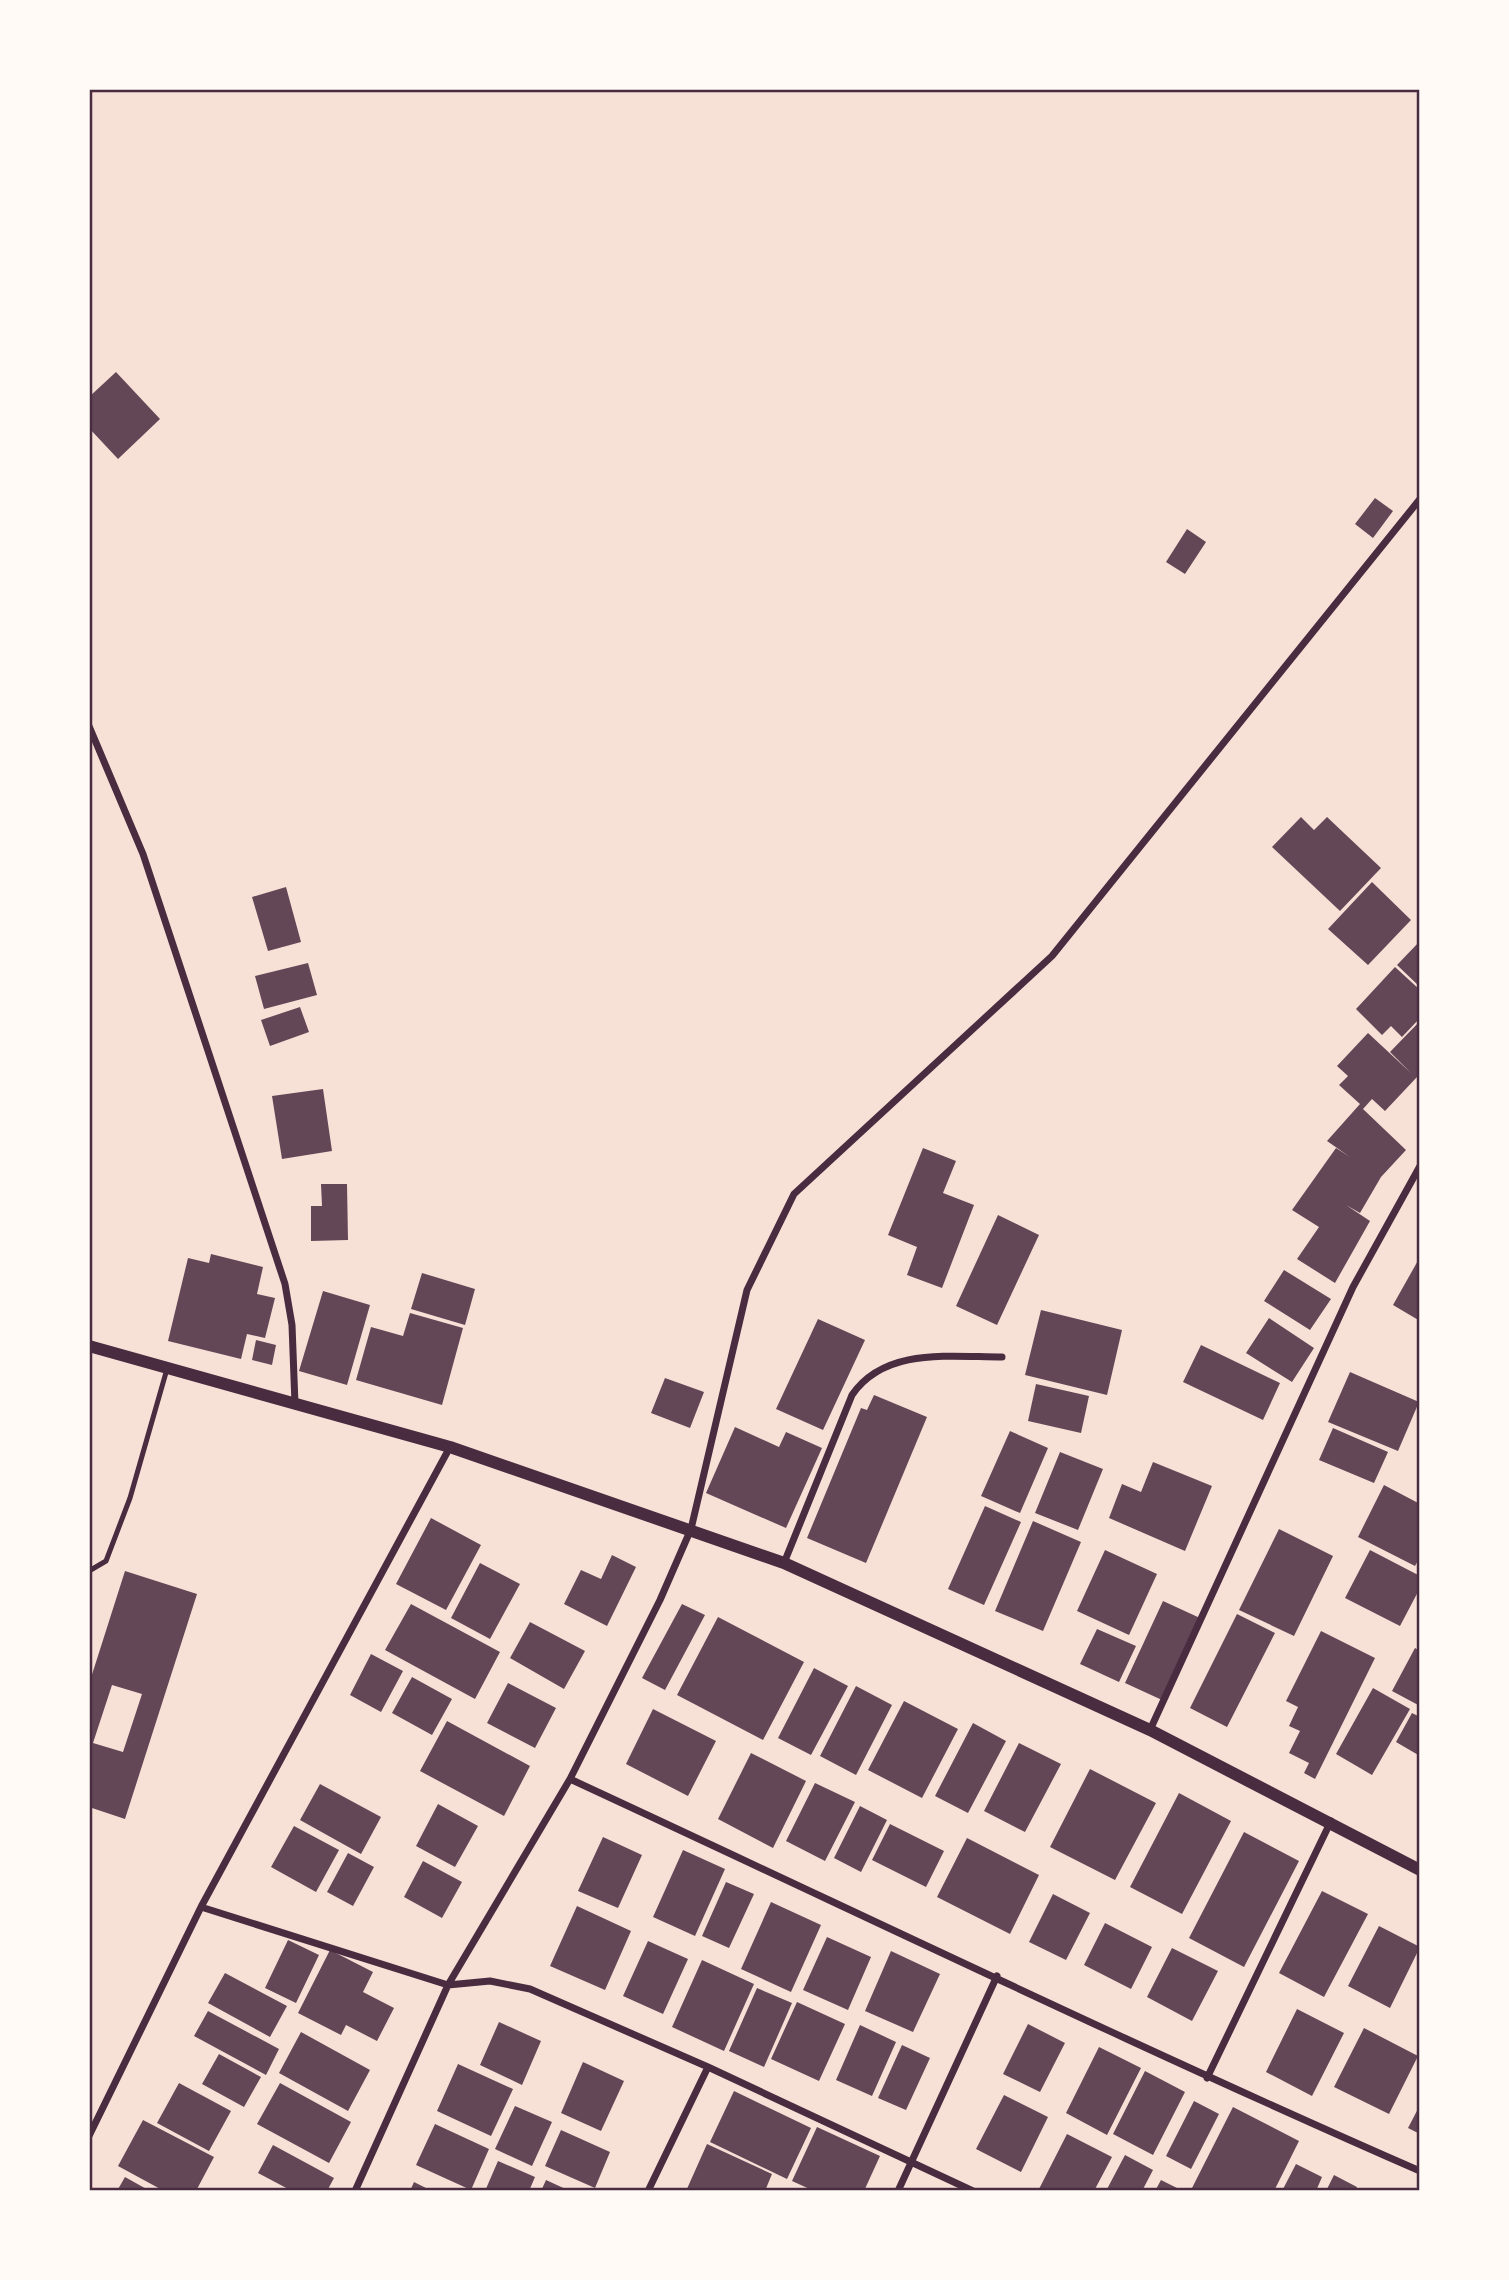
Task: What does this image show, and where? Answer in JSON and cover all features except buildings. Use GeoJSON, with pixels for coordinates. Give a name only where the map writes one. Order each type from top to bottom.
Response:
{"type":"FeatureCollection","features":[{"type":"Feature","properties":{"kind":"street"},"geometry":{"type":"LineString","coordinates":[[355,2191],[448,1985],[570,1779],[660,1600],[691,1529],[747,1290],[794,1194],[1052,956],[1420,499]]}},
{"type":"Feature","properties":{"kind":"street"},"geometry":{"type":"LineString","coordinates":[[89,726],[143,854],[285,1284],[292,1325],[295,1404]]}},
{"type":"Feature","properties":{"kind":"street"},"geometry":{"type":"LineString","coordinates":[[1150,1730],[1353,1287],[1420,1166]]}},
{"type":"Feature","properties":{"kind":"street"},"geometry":{"type":"LineString","coordinates":[[89,1346],[169,1366],[450,1447],[784,1563],[1150,1730],[1419,1866]]}},
{"type":"Feature","properties":{"kind":"street"},"geometry":{"type":"LineString","coordinates":[[784,1563],[852,1395],[863,1379],[888,1364],[907,1359],[1002,1357]]}},
{"type":"Feature","properties":{"kind":"street"},"geometry":{"type":"LineString","coordinates":[[89,2136],[201,1907],[450,1447]]}},
{"type":"Feature","properties":{"kind":"street"},"geometry":{"type":"LineString","coordinates":[[570,1779],[997,1976],[1207,2078],[1420,2171]]}},
{"type":"Feature","properties":{"kind":"street"},"geometry":{"type":"LineString","coordinates":[[1207,2078],[1331,1821]]}},
{"type":"Feature","properties":{"kind":"street"},"geometry":{"type":"LineString","coordinates":[[201,1907],[448,1985],[490,1981],[530,1989],[708,2067],[973,2191]]}},
{"type":"Feature","properties":{"kind":"street"},"geometry":{"type":"LineString","coordinates":[[898,2191],[997,1976]]}},
{"type":"Feature","properties":{"kind":"street"},"geometry":{"type":"LineString","coordinates":[[648,2191],[708,2067]]}},
{"type":"Feature","properties":{"kind":"lane"},"geometry":{"type":"LineString","coordinates":[[89,1571],[106,1561],[130,1498],[169,1366]]}}]}
